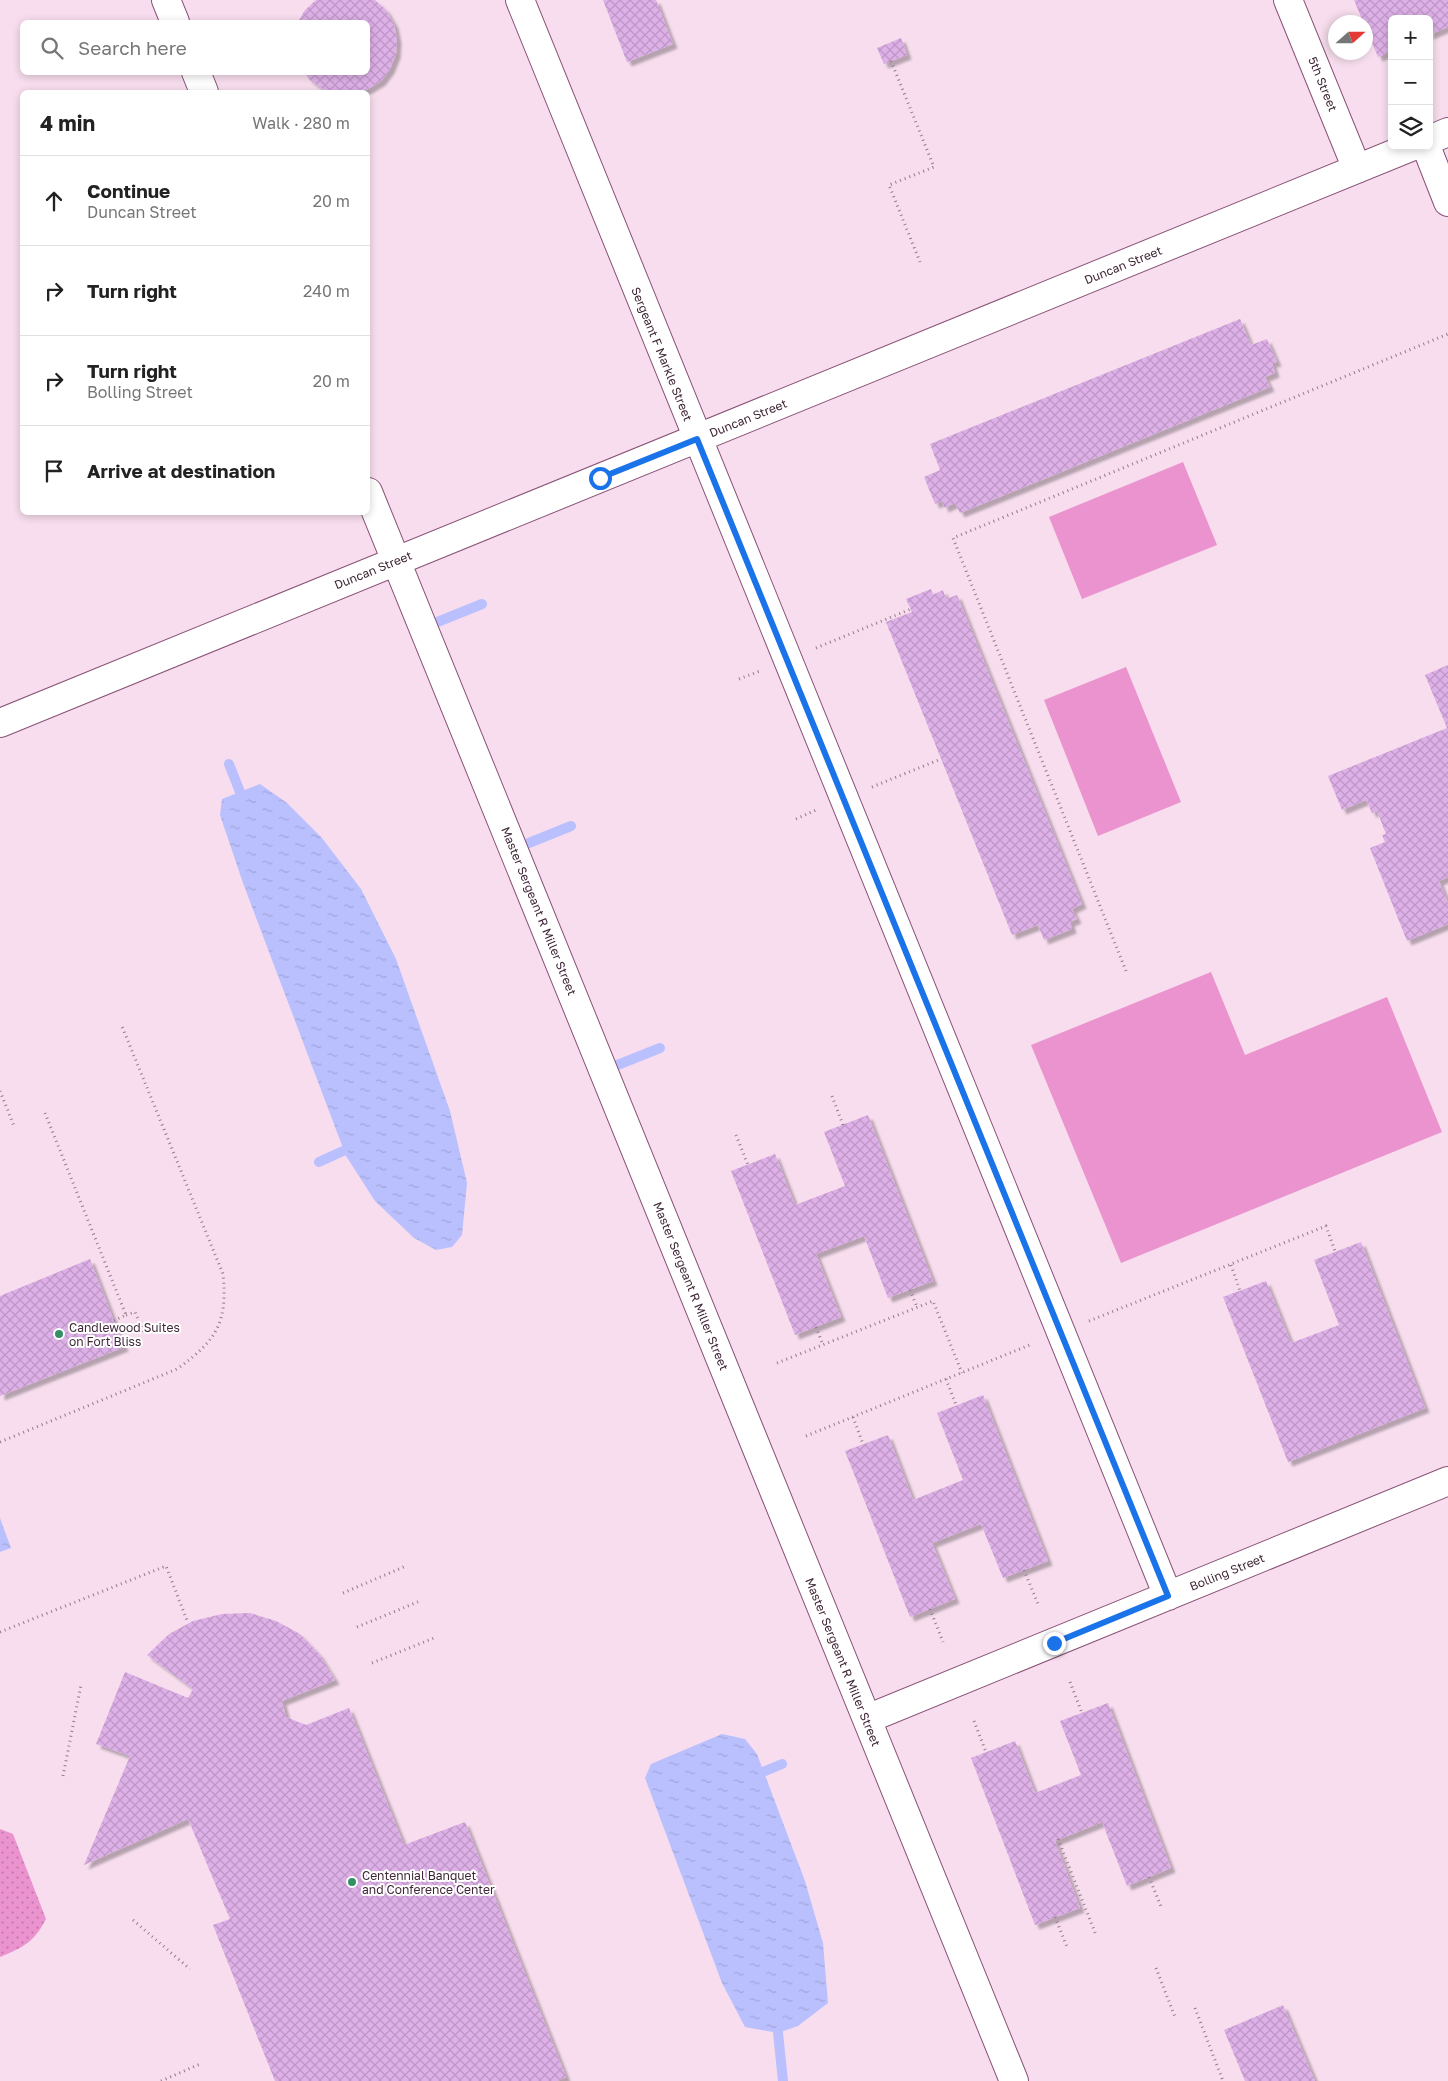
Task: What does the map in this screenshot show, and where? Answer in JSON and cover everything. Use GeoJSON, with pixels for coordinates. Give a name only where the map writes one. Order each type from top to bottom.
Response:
{"type":"FeatureCollection","features":[{"type":"Feature","properties":{"kind":"street"},"geometry":{"type":"LineString","coordinates":[[166,0],[174,20]]}},
{"type":"Feature","properties":{"kind":"street","name":"Sergeant F Markle Street"},"geometry":{"type":"LineString","coordinates":[[520,0],[1168,1596]]}},
{"type":"Feature","properties":{"kind":"street","name":"5th Street"},"geometry":{"type":"LineString","coordinates":[[1288,0],[1358,169]]}},
{"type":"Feature","properties":{"kind":"street"},"geometry":{"type":"LineString","coordinates":[[197,75],[203,90]]}},
{"type":"Feature","properties":{"kind":"street"},"geometry":{"type":"LineString","coordinates":[[1433,138],[1448,132]]}},
{"type":"Feature","properties":{"kind":"street","name":"Duncan Street"},"geometry":{"type":"LineString","coordinates":[[0,722],[1403,150]]}},
{"type":"Feature","properties":{"kind":"street"},"geometry":{"type":"LineString","coordinates":[[1428,150],[1448,202]]}},
{"type":"Feature","properties":{"kind":"street","name":"Master Sergeant R Miller Street"},"geometry":{"type":"LineString","coordinates":[[370,497],[1014,2081]]}},
{"type":"Feature","properties":{"kind":"street","name":"Bolling Street"},"geometry":{"type":"LineString","coordinates":[[867,1719],[1448,1481]]}},
{"type":"Feature","properties":{"kind":"path"},"geometry":{"type":"LineString","coordinates":[[891,61],[934,167],[888,185],[920,262]]}},
{"type":"Feature","properties":{"kind":"path"},"geometry":{"type":"LineString","coordinates":[[1126,971],[953,538],[1448,334]]}},
{"type":"Feature","properties":{"kind":"path"},"geometry":{"type":"LineString","coordinates":[[739,679],[910,609]]}},
{"type":"Feature","properties":{"kind":"path"},"geometry":{"type":"LineString","coordinates":[[0,1442],[177,1369],[201,1352],[218,1330],[226,1300],[223,1274],[121,1024]]}},
{"type":"Feature","properties":{"kind":"path"},"geometry":{"type":"LineString","coordinates":[[0,1090],[14,1126]]}},
{"type":"Feature","properties":{"kind":"path"},"geometry":{"type":"LineString","coordinates":[[832,1096],[843,1125]]}},
{"type":"Feature","properties":{"kind":"path"},"geometry":{"type":"LineString","coordinates":[[45,1113],[126,1315]]}},
{"type":"Feature","properties":{"kind":"path"},"geometry":{"type":"LineString","coordinates":[[736,1135],[748,1164]]}},
{"type":"Feature","properties":{"kind":"path"},"geometry":{"type":"LineString","coordinates":[[1326,1226],[1336,1251]]}},
{"type":"Feature","properties":{"kind":"path"},"geometry":{"type":"LineString","coordinates":[[1231,1265],[1240,1291]]}},
{"type":"Feature","properties":{"kind":"path"},"geometry":{"type":"LineString","coordinates":[[910,1290],[917,1307]]}},
{"type":"Feature","properties":{"kind":"path"},"geometry":{"type":"LineString","coordinates":[[777,1364],[933,1301],[962,1373]]}},
{"type":"Feature","properties":{"kind":"path"},"geometry":{"type":"LineString","coordinates":[[113,1321],[135,1312],[144,1333]]}},
{"type":"Feature","properties":{"kind":"path"},"geometry":{"type":"LineString","coordinates":[[816,1327],[823,1345]]}},
{"type":"Feature","properties":{"kind":"path"},"geometry":{"type":"LineString","coordinates":[[946,1379],[956,1405]]}},
{"type":"Feature","properties":{"kind":"path"},"geometry":{"type":"LineString","coordinates":[[853,1417],[863,1444]]}},
{"type":"Feature","properties":{"kind":"path"},"geometry":{"type":"LineString","coordinates":[[0,1632],[166,1566],[188,1624]]}},
{"type":"Feature","properties":{"kind":"path"},"geometry":{"type":"LineString","coordinates":[[342,1593],[406,1566]]}},
{"type":"Feature","properties":{"kind":"path"},"geometry":{"type":"LineString","coordinates":[[1024,1570],[1038,1604]]}},
{"type":"Feature","properties":{"kind":"path"},"geometry":{"type":"LineString","coordinates":[[357,1626],[420,1601]]}},
{"type":"Feature","properties":{"kind":"path"},"geometry":{"type":"LineString","coordinates":[[930,1609],[943,1642]]}},
{"type":"Feature","properties":{"kind":"path"},"geometry":{"type":"LineString","coordinates":[[372,1663],[434,1638]]}},
{"type":"Feature","properties":{"kind":"path"},"geometry":{"type":"LineString","coordinates":[[1070,1682],[1082,1713]]}},
{"type":"Feature","properties":{"kind":"path"},"geometry":{"type":"LineString","coordinates":[[63,1776],[81,1685]]}},
{"type":"Feature","properties":{"kind":"path"},"geometry":{"type":"LineString","coordinates":[[974,1721],[986,1752]]}},
{"type":"Feature","properties":{"kind":"path"},"geometry":{"type":"LineString","coordinates":[[1058,1839],[1096,1935]]}},
{"type":"Feature","properties":{"kind":"path"},"geometry":{"type":"LineString","coordinates":[[1149,1877],[1162,1908]]}},
{"type":"Feature","properties":{"kind":"path"},"geometry":{"type":"LineString","coordinates":[[1055,1917],[1067,1947]]}},
{"type":"Feature","properties":{"kind":"path"},"geometry":{"type":"LineString","coordinates":[[133,1920],[190,1969]]}},
{"type":"Feature","properties":{"kind":"path"},"geometry":{"type":"LineString","coordinates":[[1156,1968],[1175,2017]]}},
{"type":"Feature","properties":{"kind":"path"},"geometry":{"type":"LineString","coordinates":[[1195,2008],[1223,2081]]}},
{"type":"Feature","properties":{"kind":"path"},"geometry":{"type":"LineString","coordinates":[[161,2081],[200,2064]]}},
{"type":"Feature","properties":{"kind":"shaded area"},"geometry":{"type":"Polygon","coordinates":[[[1183,462],[1217,545],[1082,599],[1049,517],[1183,462]]]}},
{"type":"Feature","properties":{"kind":"shaded area"},"geometry":{"type":"Polygon","coordinates":[[[1126,667],[1181,802],[1098,836],[1044,700],[1126,667]]]}},
{"type":"Feature","properties":{"kind":"shaded area"},"geometry":{"type":"Polygon","coordinates":[[[1211,972],[1245,1055],[1387,997],[1442,1132],[1121,1263],[1031,1045],[1211,972]]]}},
{"type":"Feature","properties":{"kind":"shaded area"},"geometry":{"type":"Polygon","coordinates":[[[0,1829],[13,1834],[46,1919],[42,1927],[28,1943],[0,1957],[0,1829]]]}},
{"type":"Feature","properties":{"kind":"water"},"geometry":{"type":"Polygon","coordinates":[[[260,784],[287,803],[322,838],[361,889],[396,959],[450,1111],[467,1183],[462,1235],[452,1247],[436,1250],[414,1238],[375,1201],[346,1156],[243,883],[220,815],[222,799],[260,784]]]}},
{"type":"Feature","properties":{"kind":"water"},"geometry":{"type":"Polygon","coordinates":[[[0,1518],[11,1548],[0,1552],[0,1518]]]}},
{"type":"Feature","properties":{"kind":"water"},"geometry":{"type":"Polygon","coordinates":[[[722,1734],[745,1739],[757,1754],[805,1881],[823,1943],[828,2003],[798,2026],[778,2033],[745,2027],[722,1983],[645,1778],[651,1764],[722,1734]]]}},
{"type":"Feature","properties":{"kind":"building"},"geometry":{"type":"Polygon","coordinates":[[[316,0],[375,0],[386,10],[394,24],[397,39],[396,54],[390,69],[381,81],[364,90],[327,90],[310,80],[306,75],[370,75],[370,20],[299,20],[305,10],[316,0]]]}},
{"type":"Feature","properties":{"kind":"building"},"geometry":{"type":"Polygon","coordinates":[[[603,0],[656,0],[673,44],[627,62],[603,0]]]}},
{"type":"Feature","properties":{"kind":"building"},"geometry":{"type":"Polygon","coordinates":[[[1354,0],[1448,0],[1448,27],[1433,33],[1433,15],[1388,15],[1388,53],[1378,57],[1373,45],[1373,15],[1360,15],[1354,0]]]}},
{"type":"Feature","properties":{"kind":"building"},"geometry":{"type":"Polygon","coordinates":[[[901,38],[907,55],[884,64],[877,48],[901,38]]]}},
{"type":"Feature","properties":{"kind":"building"},"geometry":{"type":"Polygon","coordinates":[[[1240,319],[1251,345],[1267,339],[1277,362],[1272,363],[1275,373],[1265,377],[1270,387],[960,513],[955,503],[944,508],[942,501],[935,504],[924,477],[940,470],[930,444],[1240,319]]]}},
{"type":"Feature","properties":{"kind":"building"},"geometry":{"type":"Polygon","coordinates":[[[931,589],[933,595],[943,590],[946,599],[957,595],[1082,904],[1072,909],[1077,919],[1070,922],[1072,929],[1044,940],[1038,925],[1012,935],[886,622],[912,612],[906,599],[931,589]]]}},
{"type":"Feature","properties":{"kind":"building"},"geometry":{"type":"Polygon","coordinates":[[[1448,665],[1448,877],[1439,881],[1448,903],[1448,924],[1407,941],[1370,848],[1385,842],[1382,835],[1386,834],[1377,811],[1372,813],[1366,800],[1342,810],[1328,776],[1447,728],[1425,675],[1448,665]]]}},
{"type":"Feature","properties":{"kind":"building"},"geometry":{"type":"Polygon","coordinates":[[[868,1115],[933,1281],[888,1298],[864,1236],[816,1254],[841,1317],[795,1335],[731,1171],[775,1154],[795,1205],[845,1186],[824,1132],[868,1115]]]}},
{"type":"Feature","properties":{"kind":"building"},"geometry":{"type":"Polygon","coordinates":[[[1361,1242],[1425,1408],[1288,1462],[1223,1297],[1266,1281],[1291,1343],[1339,1325],[1314,1260],[1361,1242]]]}},
{"type":"Feature","properties":{"kind":"building","name":"Candlewood Suites on Fort Bliss"},"geometry":{"type":"Polygon","coordinates":[[[90,1259],[124,1347],[0,1396],[0,1296],[90,1259]]]}},
{"type":"Feature","properties":{"kind":"building"},"geometry":{"type":"Polygon","coordinates":[[[983,1395],[1048,1561],[1003,1578],[981,1524],[932,1543],[955,1599],[910,1617],[845,1451],[888,1435],[913,1500],[963,1480],[937,1413],[983,1395]]]}},
{"type":"Feature","properties":{"kind":"building","name":"Centennial Banquet and Conference Center"},"geometry":{"type":"Polygon","coordinates":[[[250,1613],[276,1621],[300,1634],[319,1654],[335,1680],[282,1701],[286,1717],[306,1725],[349,1708],[404,1845],[465,1822],[566,2077],[557,2081],[275,2081],[213,1925],[230,1919],[188,1819],[84,1865],[130,1756],[96,1744],[125,1672],[188,1698],[193,1689],[147,1655],[169,1634],[193,1621],[222,1614],[250,1613]]]}},
{"type":"Feature","properties":{"kind":"building"},"geometry":{"type":"Polygon","coordinates":[[[1108,1703],[1171,1868],[1127,1886],[1102,1822],[1055,1841],[1080,1908],[1035,1925],[971,1758],[1015,1741],[1035,1793],[1081,1775],[1060,1721],[1108,1703]]]}},
{"type":"Feature","properties":{"kind":"building"},"geometry":{"type":"Polygon","coordinates":[[[1283,2005],[1315,2081],[1245,2081],[1224,2030],[1283,2005]]]}},
{"type":"Feature","properties":{"kind":"waterway"},"geometry":{"type":"LineString","coordinates":[[425,627],[482,604]]}},
{"type":"Feature","properties":{"kind":"waterway"},"geometry":{"type":"LineString","coordinates":[[229,764],[240,792]]}},
{"type":"Feature","properties":{"kind":"waterway"},"geometry":{"type":"LineString","coordinates":[[514,849],[571,826]]}},
{"type":"Feature","properties":{"kind":"waterway"},"geometry":{"type":"LineString","coordinates":[[605,1070],[660,1048]]}},
{"type":"Feature","properties":{"kind":"waterway"},"geometry":{"type":"LineString","coordinates":[[319,1162],[343,1151]]}},
{"type":"Feature","properties":{"kind":"waterway"},"geometry":{"type":"LineString","coordinates":[[763,1772],[782,1764]]}},
{"type":"Feature","properties":{"kind":"waterway"},"geometry":{"type":"LineString","coordinates":[[778,2033],[783,2081]]}},
{"type":"Feature","properties":{"kind":"place","name":"Candlewood Suites on Fort Bliss"},"geometry":{"type":"Point","coordinates":[59,1334]}},
{"type":"Feature","properties":{"kind":"place","name":"Centennial Banquet and Conference Center"},"geometry":{"type":"Point","coordinates":[352,1882]}},
{"type":"Feature","properties":{"kind":"route"},"geometry":{"type":"LineString","coordinates":[[600,478],[697,439],[1168,1596],[1054,1643]]}}]}
